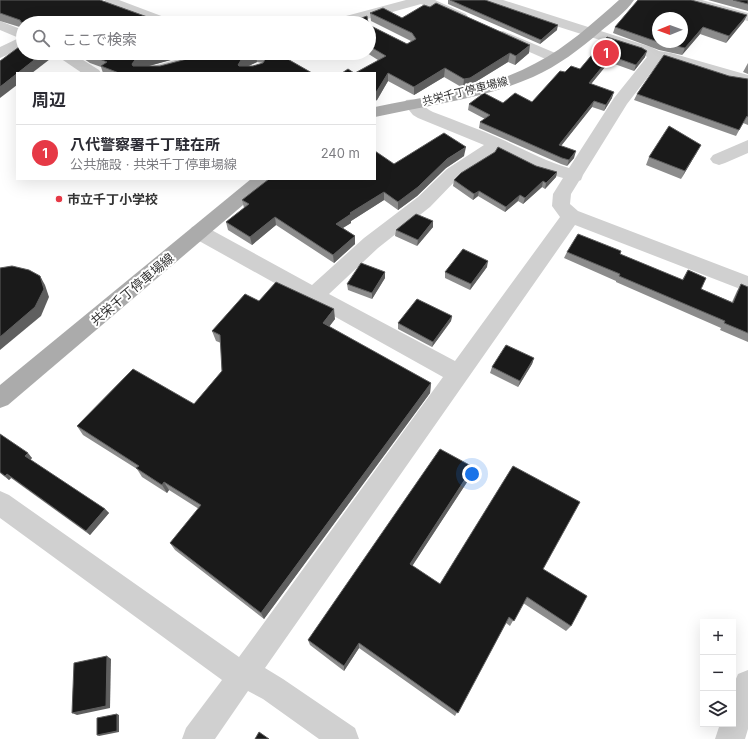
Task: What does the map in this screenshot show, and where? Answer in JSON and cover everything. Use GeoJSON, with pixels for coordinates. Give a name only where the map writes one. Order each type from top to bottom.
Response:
{"type":"FeatureCollection","features":[{"type":"Feature","properties":{"kind":"main road","name":"共栄千丁停車場線"},"geometry":{"type":"LineString","coordinates":[[376,112],[480,90],[529,73],[555,58],[591,33],[626,0]]}},
{"type":"Feature","properties":{"kind":"main road","name":"共栄千丁停車場線"},"geometry":{"type":"LineString","coordinates":[[2,395],[199,232],[259,180]]}},
{"type":"Feature","properties":{"kind":"street"},"geometry":{"type":"LineString","coordinates":[[376,20],[422,0],[472,21]]}},
{"type":"Feature","properties":{"kind":"street"},"geometry":{"type":"LineString","coordinates":[[489,0],[646,50],[655,55],[666,56],[748,80]]}},
{"type":"Feature","properties":{"kind":"street"},"geometry":{"type":"LineString","coordinates":[[686,0],[748,17]]}},
{"type":"Feature","properties":{"kind":"street"},"geometry":{"type":"LineString","coordinates":[[111,2],[148,16]]}},
{"type":"Feature","properties":{"kind":"street"},"geometry":{"type":"LineString","coordinates":[[0,25],[16,32]]}},
{"type":"Feature","properties":{"kind":"street"},"geometry":{"type":"LineString","coordinates":[[492,31],[555,58]]}},
{"type":"Feature","properties":{"kind":"street"},"geometry":{"type":"LineString","coordinates":[[0,53],[16,45]]}},
{"type":"Feature","properties":{"kind":"street"},"geometry":{"type":"LineString","coordinates":[[655,55],[653,61],[620,102],[575,176],[562,194],[561,206],[571,216],[748,284]]}},
{"type":"Feature","properties":{"kind":"street"},"geometry":{"type":"LineString","coordinates":[[73,60],[91,72]]}},
{"type":"Feature","properties":{"kind":"street"},"geometry":{"type":"LineString","coordinates":[[148,72],[193,60]]}},
{"type":"Feature","properties":{"kind":"street"},"geometry":{"type":"LineString","coordinates":[[412,104],[418,111],[424,114],[495,143],[541,166],[575,176]]}},
{"type":"Feature","properties":{"kind":"street"},"geometry":{"type":"LineString","coordinates":[[314,295],[371,243],[424,202],[453,173],[487,152],[495,143]]}},
{"type":"Feature","properties":{"kind":"street"},"geometry":{"type":"LineString","coordinates":[[719,160],[748,146]]}},
{"type":"Feature","properties":{"kind":"street"},"geometry":{"type":"LineString","coordinates":[[197,739],[571,216]]}},
{"type":"Feature","properties":{"kind":"street"},"geometry":{"type":"LineString","coordinates":[[199,232],[458,374]]}},
{"type":"Feature","properties":{"kind":"street"},"geometry":{"type":"LineString","coordinates":[[0,504],[241,676],[254,678],[273,689],[344,739]]}},
{"type":"Feature","properties":{"kind":"street"},"geometry":{"type":"LineString","coordinates":[[730,739],[748,684]]}},
{"type":"Feature","properties":{"kind":"building"},"geometry":{"type":"Polygon","coordinates":[[[0,0],[100,0],[145,16],[16,16],[16,19],[0,13],[0,0]]]}},
{"type":"Feature","properties":{"kind":"building"},"geometry":{"type":"Polygon","coordinates":[[[450,0],[485,0],[558,25],[541,40],[450,0]]]}},
{"type":"Feature","properties":{"kind":"building"},"geometry":{"type":"Polygon","coordinates":[[[638,0],[691,0],[747,15],[729,36],[703,27],[688,44],[688,12],[652,12],[652,40],[615,27],[638,0]]]}},
{"type":"Feature","properties":{"kind":"building"},"geometry":{"type":"Polygon","coordinates":[[[733,0],[748,0],[748,4],[733,0]]]}},
{"type":"Feature","properties":{"kind":"building"},"geometry":{"type":"Polygon","coordinates":[[[436,3],[530,45],[516,56],[510,53],[470,78],[464,79],[445,68],[414,87],[388,73],[376,92],[376,72],[357,72],[386,56],[376,50],[376,28],[407,44],[416,39],[412,33],[370,13],[383,8],[402,18],[424,5],[430,7],[436,3]]]}},
{"type":"Feature","properties":{"kind":"building"},"geometry":{"type":"Polygon","coordinates":[[[607,37],[647,51],[636,65],[611,56],[589,83],[614,92],[606,105],[594,101],[559,145],[576,151],[569,160],[480,122],[490,115],[469,104],[484,93],[503,103],[515,93],[532,102],[560,71],[565,72],[571,66],[580,69],[607,37]]]}},
{"type":"Feature","properties":{"kind":"building"},"geometry":{"type":"Polygon","coordinates":[[[16,49],[16,60],[34,60],[19,72],[16,72],[16,74],[0,87],[0,61],[16,49]]]}},
{"type":"Feature","properties":{"kind":"building"},"geometry":{"type":"Polygon","coordinates":[[[664,55],[729,76],[748,79],[748,117],[747,116],[739,130],[637,94],[664,55]]]}},
{"type":"Feature","properties":{"kind":"building"},"geometry":{"type":"Polygon","coordinates":[[[102,60],[135,60],[132,64],[133,66],[160,66],[183,60],[241,60],[238,65],[239,66],[253,66],[263,63],[265,60],[289,60],[310,72],[116,72],[101,66],[107,62],[102,60]]]}},
{"type":"Feature","properties":{"kind":"building"},"geometry":{"type":"Polygon","coordinates":[[[348,69],[352,72],[344,72],[348,69]]]}},
{"type":"Feature","properties":{"kind":"building"},"geometry":{"type":"Polygon","coordinates":[[[669,126],[701,145],[685,171],[649,157],[669,126]]]}},
{"type":"Feature","properties":{"kind":"building"},"geometry":{"type":"Polygon","coordinates":[[[444,133],[466,147],[447,159],[418,187],[398,202],[384,192],[350,213],[351,214],[336,224],[355,236],[333,255],[275,217],[250,237],[226,222],[249,204],[242,200],[268,180],[376,180],[376,152],[394,164],[444,133]]]}},
{"type":"Feature","properties":{"kind":"building"},"geometry":{"type":"Polygon","coordinates":[[[498,147],[536,166],[557,172],[546,183],[543,181],[525,198],[520,195],[506,207],[479,191],[474,194],[454,180],[461,173],[495,152],[498,147]]]}},
{"type":"Feature","properties":{"kind":"building"},"geometry":{"type":"Polygon","coordinates":[[[416,214],[433,221],[418,240],[396,230],[416,214]]]}},
{"type":"Feature","properties":{"kind":"building"},"geometry":{"type":"Polygon","coordinates":[[[578,234],[621,251],[620,254],[683,280],[688,270],[706,278],[701,289],[733,303],[741,284],[748,287],[748,333],[724,323],[725,321],[619,276],[620,274],[567,252],[578,234]]]}},
{"type":"Feature","properties":{"kind":"building"},"geometry":{"type":"Polygon","coordinates":[[[463,249],[488,261],[471,284],[445,272],[463,249]]]}},
{"type":"Feature","properties":{"kind":"building"},"geometry":{"type":"Polygon","coordinates":[[[361,263],[385,272],[372,293],[347,284],[361,263]]]}},
{"type":"Feature","properties":{"kind":"building"},"geometry":{"type":"Polygon","coordinates":[[[12,266],[29,270],[40,276],[44,289],[35,307],[0,337],[0,268],[12,266]]]}},
{"type":"Feature","properties":{"kind":"building"},"geometry":{"type":"Polygon","coordinates":[[[276,282],[334,309],[323,323],[431,383],[261,613],[170,543],[201,505],[164,482],[162,485],[136,468],[139,466],[77,426],[133,369],[194,404],[222,371],[220,335],[212,331],[245,294],[259,301],[276,282]]]}},
{"type":"Feature","properties":{"kind":"building"},"geometry":{"type":"Polygon","coordinates":[[[417,299],[452,316],[433,342],[398,323],[417,299]]]}},
{"type":"Feature","properties":{"kind":"building"},"geometry":{"type":"Polygon","coordinates":[[[506,345],[534,358],[520,381],[492,367],[506,345]]]}},
{"type":"Feature","properties":{"kind":"building"},"geometry":{"type":"Polygon","coordinates":[[[0,434],[28,453],[25,456],[105,509],[86,531],[7,474],[5,476],[0,472],[0,434]]]}},
{"type":"Feature","properties":{"kind":"building"},"geometry":{"type":"Polygon","coordinates":[[[440,449],[473,467],[410,564],[440,584],[513,466],[580,502],[543,569],[587,596],[571,626],[527,597],[514,621],[509,617],[458,713],[359,643],[344,666],[308,640],[440,449]]]}},
{"type":"Feature","properties":{"kind":"building"},"geometry":{"type":"Polygon","coordinates":[[[107,656],[106,706],[72,713],[74,663],[107,656]]]}},
{"type":"Feature","properties":{"kind":"building"},"geometry":{"type":"Polygon","coordinates":[[[117,714],[117,731],[97,735],[97,718],[117,714]]]}},
{"type":"Feature","properties":{"kind":"building"},"geometry":{"type":"Polygon","coordinates":[[[259,732],[269,739],[255,739],[259,732]]]}},
{"type":"Feature","properties":{"kind":"place","name":"八代警察署千丁駐在所"},"geometry":{"type":"Point","coordinates":[606,53]}},
{"type":"Feature","properties":{"kind":"place","name":"市立千丁小学校"},"geometry":{"type":"Point","coordinates":[59,199]}}]}
